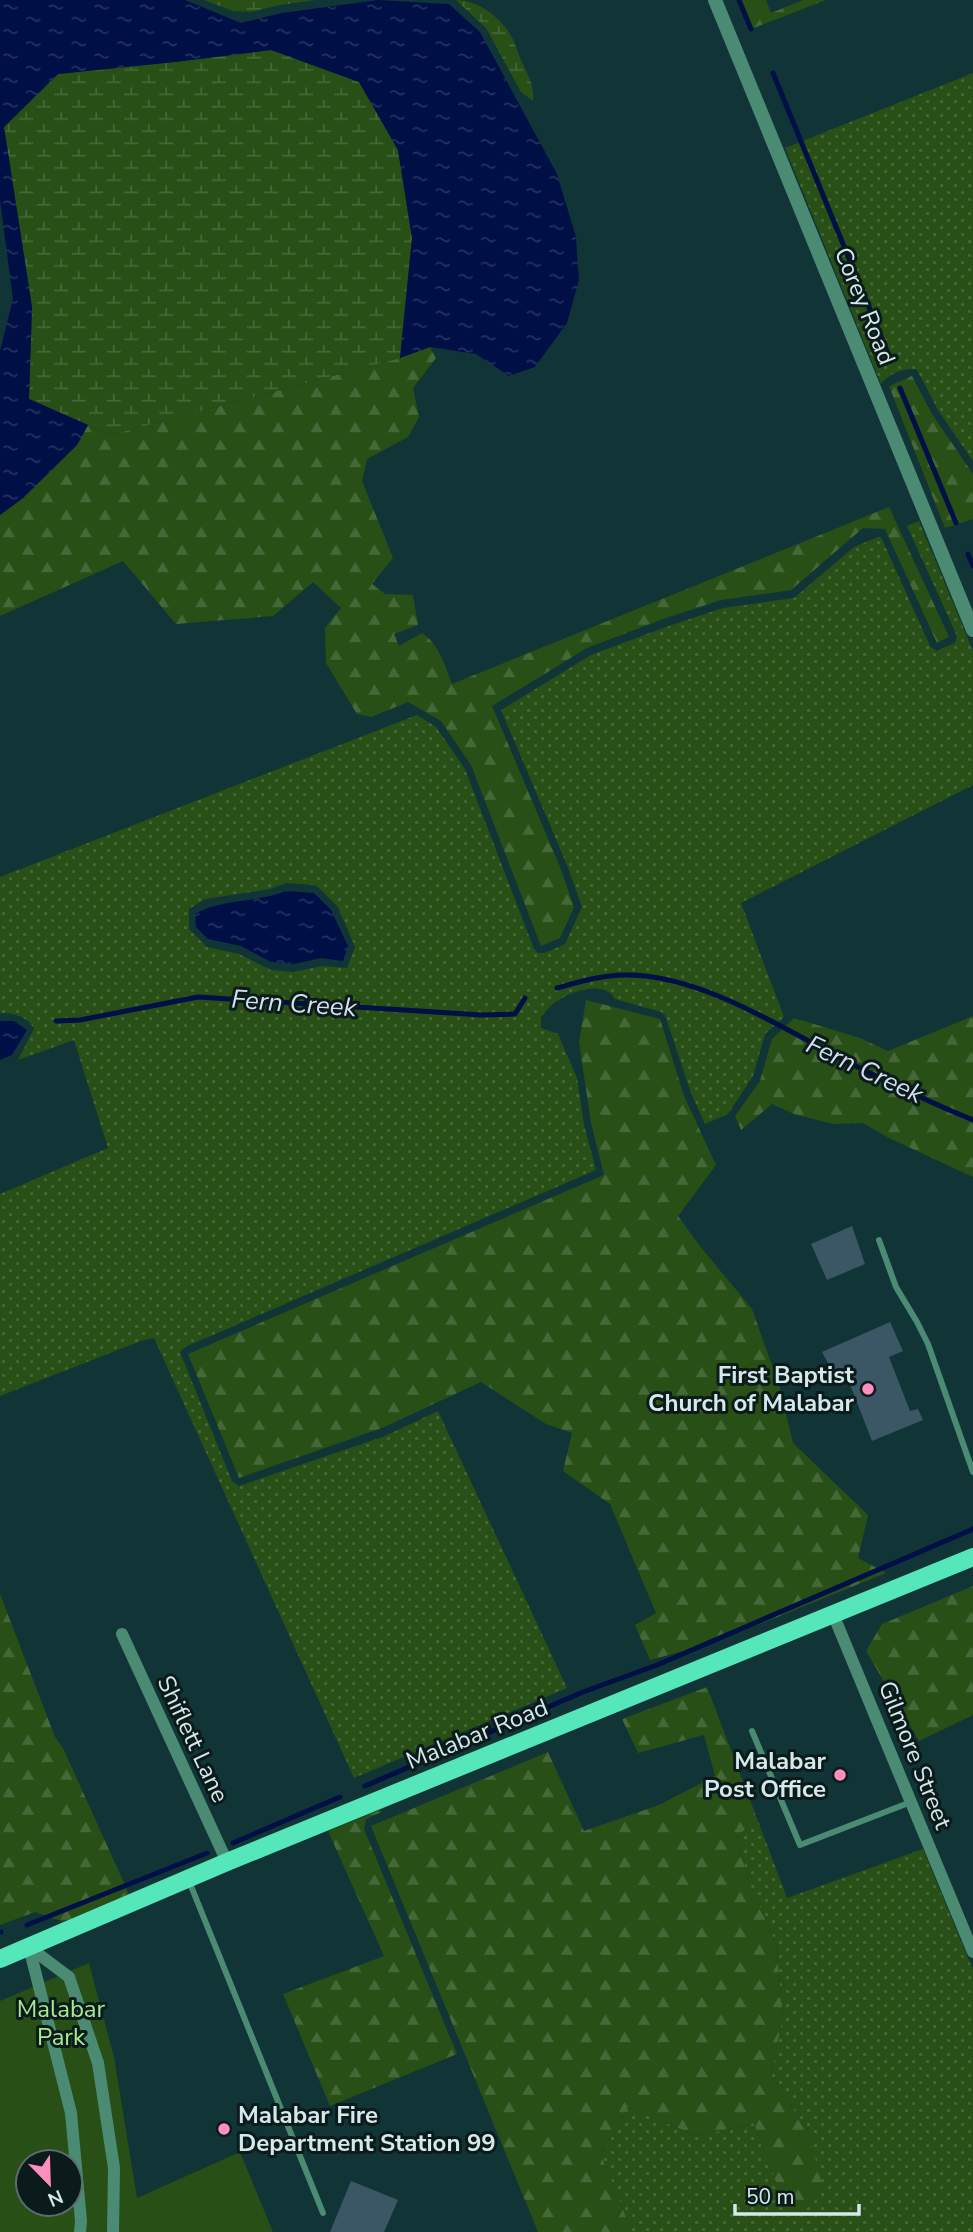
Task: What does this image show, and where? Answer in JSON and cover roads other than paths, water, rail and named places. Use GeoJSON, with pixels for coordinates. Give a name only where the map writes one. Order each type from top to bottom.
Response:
{"type":"FeatureCollection","features":[{"type":"Feature","properties":{"kind":"main road","name":"Malabar Road"},"geometry":{"type":"LineString","coordinates":[[0,1959],[227,1862],[973,1557]]}},
{"type":"Feature","properties":{"kind":"street","name":"Corey Road"},"geometry":{"type":"LineString","coordinates":[[715,0],[973,630]]}},
{"type":"Feature","properties":{"kind":"street","name":"Gilmore Street"},"geometry":{"type":"LineString","coordinates":[[833,1614],[973,1952]]}},
{"type":"Feature","properties":{"kind":"street","name":"Shiflett Lane"},"geometry":{"type":"LineString","coordinates":[[121,1634],[227,1862]]}},
{"type":"Feature","properties":{"kind":"street"},"geometry":{"type":"LineString","coordinates":[[29,1947],[71,2113],[80,2232]]}},
{"type":"Feature","properties":{"kind":"street"},"geometry":{"type":"LineString","coordinates":[[29,1947],[69,1977],[95,2052],[114,2168],[113,2232]]}},
{"type":"Feature","properties":{"kind":"lane"},"geometry":{"type":"LineString","coordinates":[[879,1240],[896,1287],[918,1322],[928,1345],[973,1472]]}},
{"type":"Feature","properties":{"kind":"lane"},"geometry":{"type":"LineString","coordinates":[[752,1731],[800,1845],[911,1802]]}},
{"type":"Feature","properties":{"kind":"lane"},"geometry":{"type":"LineString","coordinates":[[188,1880],[323,2213]]}},
{"type":"Feature","properties":{"kind":"water"},"geometry":{"type":"Polygon","coordinates":[[[0,0],[185,0],[241,23],[282,13],[378,0],[449,4],[480,32],[557,174],[576,237],[579,280],[567,323],[535,367],[509,376],[476,354],[430,347],[400,358],[412,238],[398,150],[359,82],[271,50],[58,74],[4,127],[32,307],[29,399],[88,425],[77,445],[23,498],[0,515],[0,351],[13,299],[0,200],[0,0]]]}},
{"type":"Feature","properties":{"kind":"water"},"geometry":{"type":"Polygon","coordinates":[[[286,891],[314,893],[331,910],[348,946],[343,961],[321,958],[294,964],[271,962],[241,946],[208,939],[196,927],[195,914],[205,909],[286,891]]]}},
{"type":"Feature","properties":{"kind":"water"},"geometry":{"type":"Polygon","coordinates":[[[0,1021],[14,1021],[27,1030],[12,1055],[0,1060],[0,1021]]]}},
{"type":"Feature","properties":{"kind":"waterway"},"geometry":{"type":"LineString","coordinates":[[739,0],[751,29]]}},
{"type":"Feature","properties":{"kind":"waterway"},"geometry":{"type":"LineString","coordinates":[[773,73],[891,361]]}},
{"type":"Feature","properties":{"kind":"waterway"},"geometry":{"type":"LineString","coordinates":[[900,388],[956,523]]}},
{"type":"Feature","properties":{"kind":"waterway"},"geometry":{"type":"LineString","coordinates":[[968,554],[973,566]]}},
{"type":"Feature","properties":{"kind":"waterway","name":"Fern Creek"},"geometry":{"type":"LineString","coordinates":[[557,988],[616,975],[653,977],[681,983],[737,1004],[874,1075],[973,1120]]}},
{"type":"Feature","properties":{"kind":"waterway","name":"Fern Creek"},"geometry":{"type":"LineString","coordinates":[[56,1021],[80,1020],[198,997],[482,1015],[515,1014],[525,998]]}},
{"type":"Feature","properties":{"kind":"waterway"},"geometry":{"type":"LineString","coordinates":[[365,1786],[583,1692],[657,1665],[973,1529]]}},
{"type":"Feature","properties":{"kind":"waterway"},"geometry":{"type":"LineString","coordinates":[[233,1843],[340,1797]]}},
{"type":"Feature","properties":{"kind":"waterway"},"geometry":{"type":"LineString","coordinates":[[27,1925],[207,1853]]}},
{"type":"Feature","properties":{"kind":"place","name":"First Baptist Church of Malabar"},"geometry":{"type":"Point","coordinates":[868,1389]}},
{"type":"Feature","properties":{"kind":"place","name":"Malabar Post Office"},"geometry":{"type":"Point","coordinates":[840,1775]}},
{"type":"Feature","properties":{"kind":"place","name":"Malabar Fire Department Station 99"},"geometry":{"type":"Point","coordinates":[224,2129]}},
{"type":"Feature","properties":{"kind":"park label","name":"Malabar Park"},"geometry":{"type":"Point","coordinates":[61,2023]}}]}
